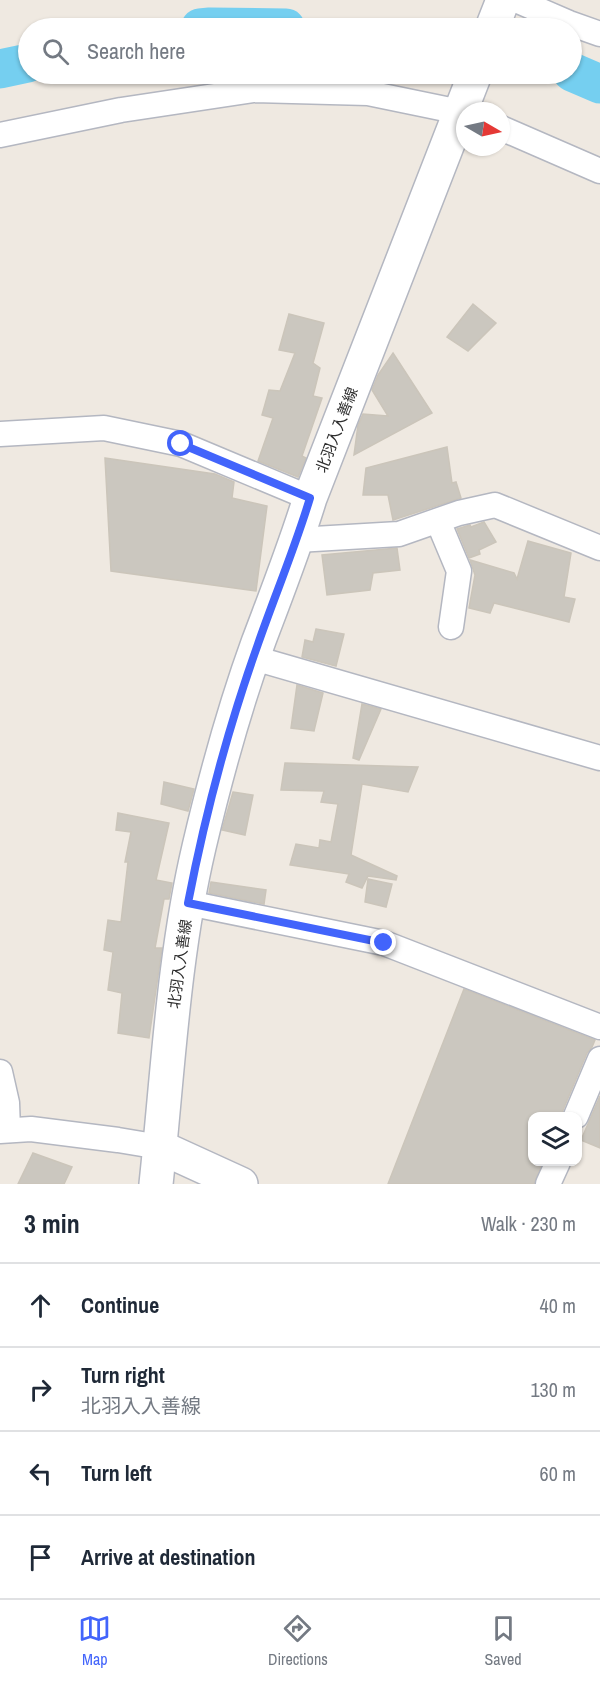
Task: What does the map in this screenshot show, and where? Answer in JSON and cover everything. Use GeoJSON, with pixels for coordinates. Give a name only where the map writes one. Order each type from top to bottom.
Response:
{"type":"FeatureCollection","features":[{"type":"Feature","properties":{"kind":"main road","name":"北羽入入善線"},"geometry":{"type":"LineString","coordinates":[[466,102],[472,84]]}},
{"type":"Feature","properties":{"kind":"main road","name":"北羽入入善線"},"geometry":{"type":"LineString","coordinates":[[156,1184],[182,935],[199,848],[223,755],[310,498],[456,130]]}},
{"type":"Feature","properties":{"kind":"main road"},"geometry":{"type":"LineString","coordinates":[[160,1147],[241,1184]]}},
{"type":"Feature","properties":{"kind":"street"},"geometry":{"type":"LineString","coordinates":[[503,9],[545,18]]}},
{"type":"Feature","properties":{"kind":"street"},"geometry":{"type":"LineString","coordinates":[[582,28],[600,34]]}},
{"type":"Feature","properties":{"kind":"street"},"geometry":{"type":"LineString","coordinates":[[0,135],[121,110],[254,90],[368,93],[456,111]]}},
{"type":"Feature","properties":{"kind":"street"},"geometry":{"type":"LineString","coordinates":[[510,132],[600,171]]}},
{"type":"Feature","properties":{"kind":"street"},"geometry":{"type":"LineString","coordinates":[[0,434],[104,429],[181,444],[310,498]]}},
{"type":"Feature","properties":{"kind":"street"},"geometry":{"type":"LineString","coordinates":[[297,540],[399,534],[459,513],[495,505],[600,548]]}},
{"type":"Feature","properties":{"kind":"street"},"geometry":{"type":"LineString","coordinates":[[438,521],[459,571],[451,627]]}},
{"type":"Feature","properties":{"kind":"street"},"geometry":{"type":"LineString","coordinates":[[254,658],[600,758]]}},
{"type":"Feature","properties":{"kind":"street"},"geometry":{"type":"LineString","coordinates":[[188,903],[384,943],[600,1027]]}},
{"type":"Feature","properties":{"kind":"street"},"geometry":{"type":"LineString","coordinates":[[578,1112],[600,1059]]}},
{"type":"Feature","properties":{"kind":"street"},"geometry":{"type":"LineString","coordinates":[[0,1072],[7,1103],[4,1130],[31,1129],[160,1147]]}},
{"type":"Feature","properties":{"kind":"street"},"geometry":{"type":"LineString","coordinates":[[548,1184],[556,1166]]}},
{"type":"Feature","properties":{"kind":"building"},"geometry":{"type":"Polygon","coordinates":[[[473,304],[496,323],[468,351],[447,337],[473,304]]]}},
{"type":"Feature","properties":{"kind":"building"},"geometry":{"type":"Polygon","coordinates":[[[289,314],[324,323],[313,363],[320,368],[313,396],[322,398],[302,456],[306,458],[298,477],[258,461],[273,418],[262,415],[269,390],[280,391],[295,353],[279,350],[289,314]]]}},
{"type":"Feature","properties":{"kind":"building"},"geometry":{"type":"Polygon","coordinates":[[[393,353],[432,413],[354,455],[358,425],[363,414],[388,416],[372,390],[378,375],[393,353]]]}},
{"type":"Feature","properties":{"kind":"building"},"geometry":{"type":"Polygon","coordinates":[[[447,447],[452,483],[456,482],[461,498],[393,520],[388,495],[363,495],[366,468],[447,447]]]}},
{"type":"Feature","properties":{"kind":"building"},"geometry":{"type":"Polygon","coordinates":[[[105,458],[215,474],[234,482],[232,498],[267,506],[256,591],[111,571],[105,458]]]}},
{"type":"Feature","properties":{"kind":"building"},"geometry":{"type":"Polygon","coordinates":[[[484,522],[496,542],[479,550],[480,554],[469,558],[457,529],[484,522]]]}},
{"type":"Feature","properties":{"kind":"building"},"geometry":{"type":"Polygon","coordinates":[[[528,541],[571,553],[564,597],[575,599],[569,622],[494,603],[490,613],[469,608],[475,575],[470,560],[514,573],[517,579],[528,541]]]}},
{"type":"Feature","properties":{"kind":"building"},"geometry":{"type":"Polygon","coordinates":[[[397,548],[400,570],[373,573],[370,590],[327,595],[322,555],[397,548]]]}},
{"type":"Feature","properties":{"kind":"building"},"geometry":{"type":"Polygon","coordinates":[[[316,629],[344,634],[336,666],[302,657],[305,640],[313,642],[316,629]]]}},
{"type":"Feature","properties":{"kind":"building"},"geometry":{"type":"Polygon","coordinates":[[[297,685],[323,693],[314,731],[291,728],[297,685]]]}},
{"type":"Feature","properties":{"kind":"building"},"geometry":{"type":"Polygon","coordinates":[[[362,704],[381,709],[359,760],[353,758],[362,704]]]}},
{"type":"Feature","properties":{"kind":"building"},"geometry":{"type":"Polygon","coordinates":[[[285,763],[418,767],[408,792],[362,784],[351,855],[397,876],[396,880],[368,876],[362,888],[346,882],[349,874],[290,865],[296,844],[319,848],[320,840],[331,842],[338,804],[321,802],[324,791],[281,790],[285,763]]]}},
{"type":"Feature","properties":{"kind":"building"},"geometry":{"type":"Polygon","coordinates":[[[164,782],[194,789],[188,811],[161,804],[164,782]]]}},
{"type":"Feature","properties":{"kind":"building"},"geometry":{"type":"Polygon","coordinates":[[[233,792],[253,795],[245,835],[222,830],[233,792]]]}},
{"type":"Feature","properties":{"kind":"building"},"geometry":{"type":"Polygon","coordinates":[[[118,813],[169,823],[156,880],[172,883],[169,899],[164,899],[155,948],[162,948],[149,1038],[118,1033],[122,993],[108,990],[113,952],[104,950],[108,920],[121,922],[128,862],[125,862],[131,832],[116,830],[118,813]]]}},
{"type":"Feature","properties":{"kind":"building"},"geometry":{"type":"Polygon","coordinates":[[[368,879],[392,884],[386,907],[365,902],[368,879]]]}},
{"type":"Feature","properties":{"kind":"building"},"geometry":{"type":"Polygon","coordinates":[[[211,882],[266,890],[264,904],[209,893],[211,882]]]}},
{"type":"Feature","properties":{"kind":"building"},"geometry":{"type":"Polygon","coordinates":[[[464,989],[595,1040],[587,1053],[563,1112],[528,1112],[528,1166],[541,1166],[534,1184],[388,1184],[464,989]]]}},
{"type":"Feature","properties":{"kind":"building"},"geometry":{"type":"Polygon","coordinates":[[[600,1096],[600,1148],[582,1140],[600,1096]]]}},
{"type":"Feature","properties":{"kind":"building"},"geometry":{"type":"Polygon","coordinates":[[[33,1153],[72,1167],[64,1184],[18,1184],[33,1153]]]}},
{"type":"Feature","properties":{"kind":"waterway"},"geometry":{"type":"LineString","coordinates":[[0,69],[18,65]]}},
{"type":"Feature","properties":{"kind":"waterway"},"geometry":{"type":"LineString","coordinates":[[582,76],[600,84]]}},
{"type":"Feature","properties":{"kind":"route"},"geometry":{"type":"LineString","coordinates":[[181,444],[310,498],[258,645],[223,755],[199,848],[188,903],[384,943]]}}]}
